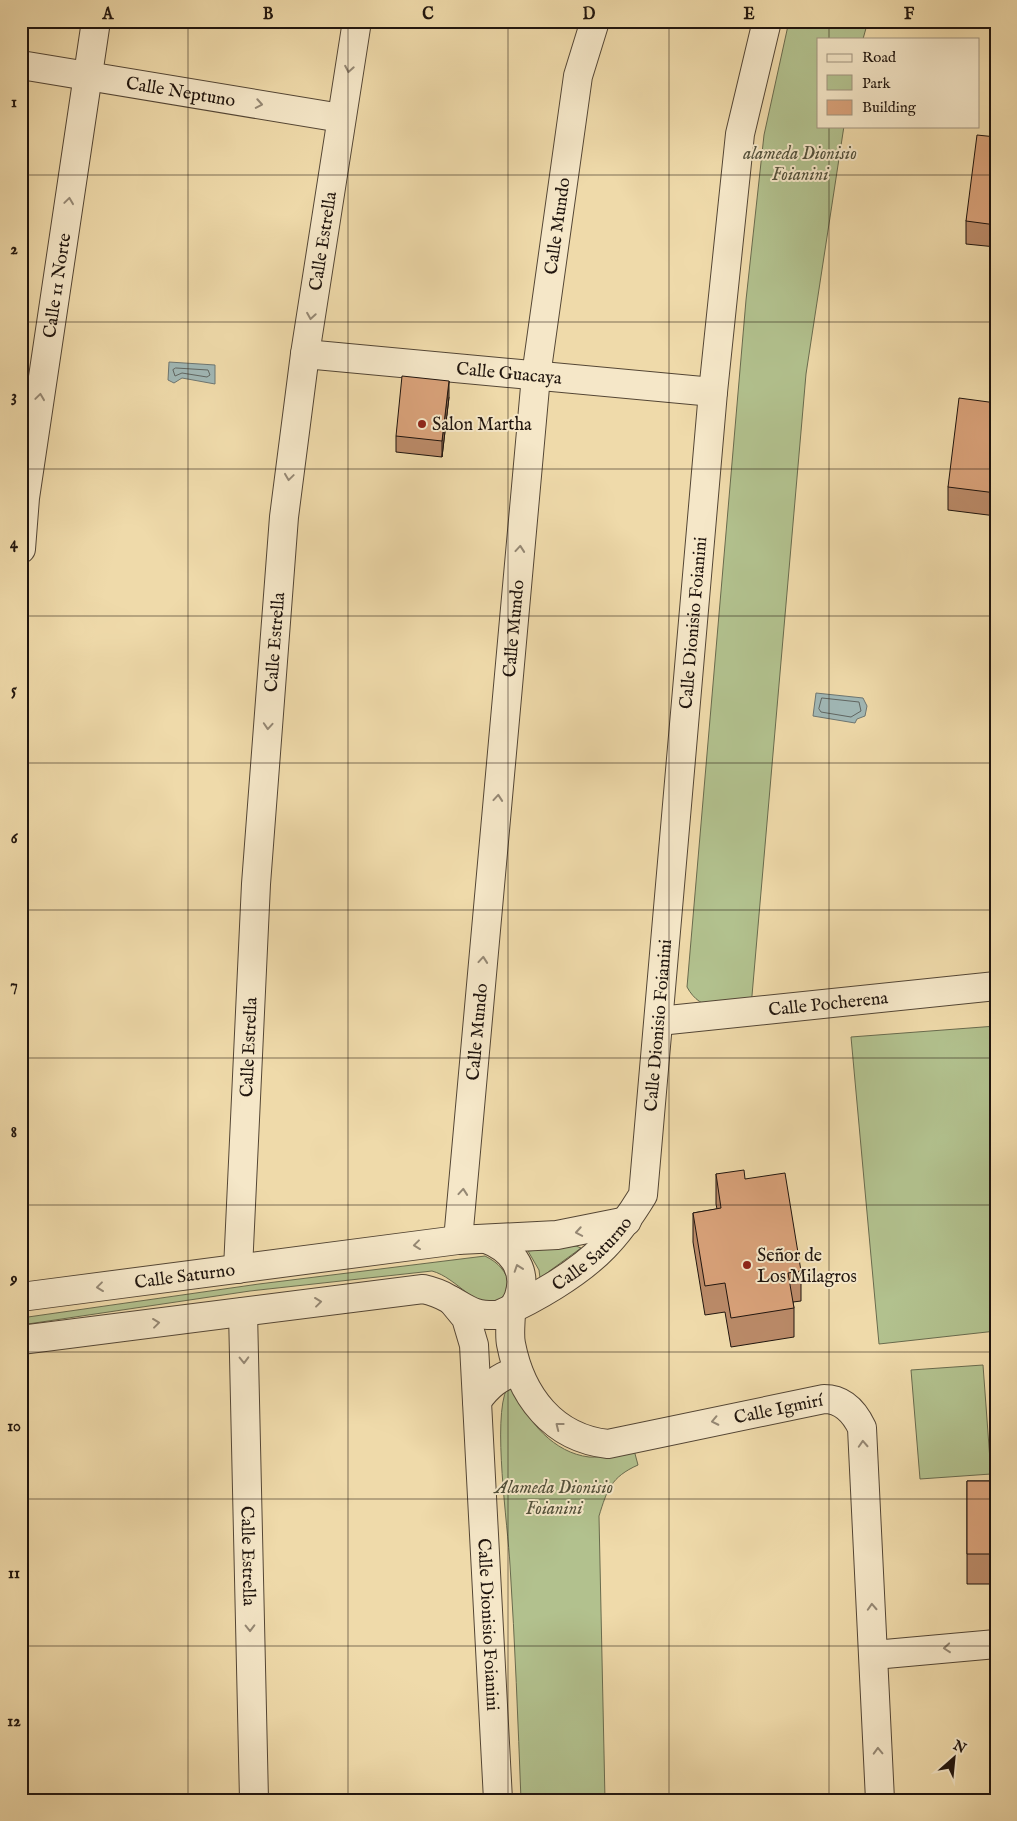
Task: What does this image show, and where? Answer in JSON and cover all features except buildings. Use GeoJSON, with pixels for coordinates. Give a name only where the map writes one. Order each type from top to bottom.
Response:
{"type":"FeatureCollection","features":[{"type":"Feature","properties":{"kind":"street","name":"Calle 11 Norte"},"geometry":{"type":"LineString","coordinates":[[21,549],[25,498],[96,21]]}},
{"type":"Feature","properties":{"kind":"street","name":"Calle Estrella"},"geometry":{"type":"LineString","coordinates":[[238,1269],[256,884],[284,517],[305,354],[357,21]]}},
{"type":"Feature","properties":{"kind":"street","name":"Calle Mundo"},"geometry":{"type":"LineString","coordinates":[[458,1240],[536,376],[578,76],[595,21]]}},
{"type":"Feature","properties":{"kind":"street","name":"Calle Dionisio Foianini"},"geometry":{"type":"LineString","coordinates":[[627,1221],[644,1195],[713,392],[740,134],[767,21]]}},
{"type":"Feature","properties":{"kind":"street","name":"Calle Neptuno"},"geometry":{"type":"LineString","coordinates":[[21,65],[341,118]]}},
{"type":"Feature","properties":{"kind":"street","name":"Calle Guacaya"},"geometry":{"type":"LineString","coordinates":[[305,354],[713,392]]}},
{"type":"Feature","properties":{"kind":"street","name":"Calle Pocherena"},"geometry":{"type":"LineString","coordinates":[[659,1021],[996,986]]}},
{"type":"Feature","properties":{"kind":"street","name":"Calle Saturno"},"geometry":{"type":"LineString","coordinates":[[21,1297],[458,1240],[558,1236],[627,1221]]}},
{"type":"Feature","properties":{"kind":"street","name":"Calle Saturno"},"geometry":{"type":"LineString","coordinates":[[21,1340],[423,1289],[449,1298],[470,1313],[484,1316],[498,1315],[511,1310],[572,1274],[604,1248],[627,1221]]}},
{"type":"Feature","properties":{"kind":"street","name":"Calle Igmirí"},"geometry":{"type":"LineString","coordinates":[[486,1239],[500,1244],[512,1254],[519,1268],[522,1282],[519,1297],[511,1310],[510,1342],[518,1370],[540,1411],[570,1434],[588,1442],[608,1444],[824,1398],[835,1399],[857,1416],[862,1428],[874,1655]]}},
{"type":"Feature","properties":{"kind":"street","name":"Calle Dionisio Foianini"},"geometry":{"type":"LineString","coordinates":[[449,1298],[466,1318],[474,1345],[498,1800]]}},
{"type":"Feature","properties":{"kind":"street","name":"Calle Dionisio Foianini"},"geometry":{"type":"LineString","coordinates":[[476,1395],[488,1352],[511,1310]]}},
{"type":"Feature","properties":{"kind":"street","name":"Calle Estrella"},"geometry":{"type":"LineString","coordinates":[[243,1312],[254,1800]]}},
{"type":"Feature","properties":{"kind":"street"},"geometry":{"type":"LineString","coordinates":[[476,1395],[505,1374],[518,1370]]}},
{"type":"Feature","properties":{"kind":"street"},"geometry":{"type":"LineString","coordinates":[[880,1800],[874,1655],[996,1644]]}},
{"type":"Feature","properties":{"kind":"green space","name":"alameda Dionisio Foianini"},"geometry":{"type":"Polygon","coordinates":[[[789,21],[868,21],[863,38],[817,38],[817,128],[844,128],[806,374],[751,1007],[715,1008],[699,1001],[687,987],[746,300],[764,135],[789,21]]]}},
{"type":"Feature","properties":{"kind":"green space"},"geometry":{"type":"Polygon","coordinates":[[[996,1026],[996,1331],[879,1344],[851,1037],[996,1026]]]}},
{"type":"Feature","properties":{"kind":"green space"},"geometry":{"type":"Polygon","coordinates":[[[576,1246],[581,1248],[540,1278],[539,1270],[528,1251],[576,1246]]]}},
{"type":"Feature","properties":{"kind":"green space"},"geometry":{"type":"Polygon","coordinates":[[[485,1256],[501,1268],[510,1286],[502,1302],[483,1302],[474,1298],[450,1280],[432,1271],[250,1291],[21,1325],[21,1318],[259,1284],[485,1256]]]}},
{"type":"Feature","properties":{"kind":"green space"},"geometry":{"type":"Polygon","coordinates":[[[983,1365],[991,1474],[920,1479],[911,1370],[983,1365]]]}},
{"type":"Feature","properties":{"kind":"green space","name":"Alameda Dionisio Foianini"},"geometry":{"type":"Polygon","coordinates":[[[507,1388],[515,1391],[534,1424],[543,1434],[564,1449],[589,1457],[612,1455],[634,1450],[638,1465],[622,1474],[611,1485],[599,1516],[605,1800],[521,1800],[512,1594],[501,1447],[503,1403],[507,1388]]]}},
{"type":"Feature","properties":{"kind":"water"},"geometry":{"type":"Polygon","coordinates":[[[169,362],[215,365],[215,384],[182,378],[174,383],[168,380],[169,362]]]}},
{"type":"Feature","properties":{"kind":"water"},"geometry":{"type":"Polygon","coordinates":[[[816,693],[863,698],[867,706],[865,716],[857,719],[855,723],[813,716],[816,693]]]}},
{"type":"Feature","properties":{"kind":"place","name":"Salon Martha"},"geometry":{"type":"Point","coordinates":[422,424]}},
{"type":"Feature","properties":{"kind":"place","name":"Señor de Los Milagros"},"geometry":{"type":"Point","coordinates":[747,1265]}}]}
